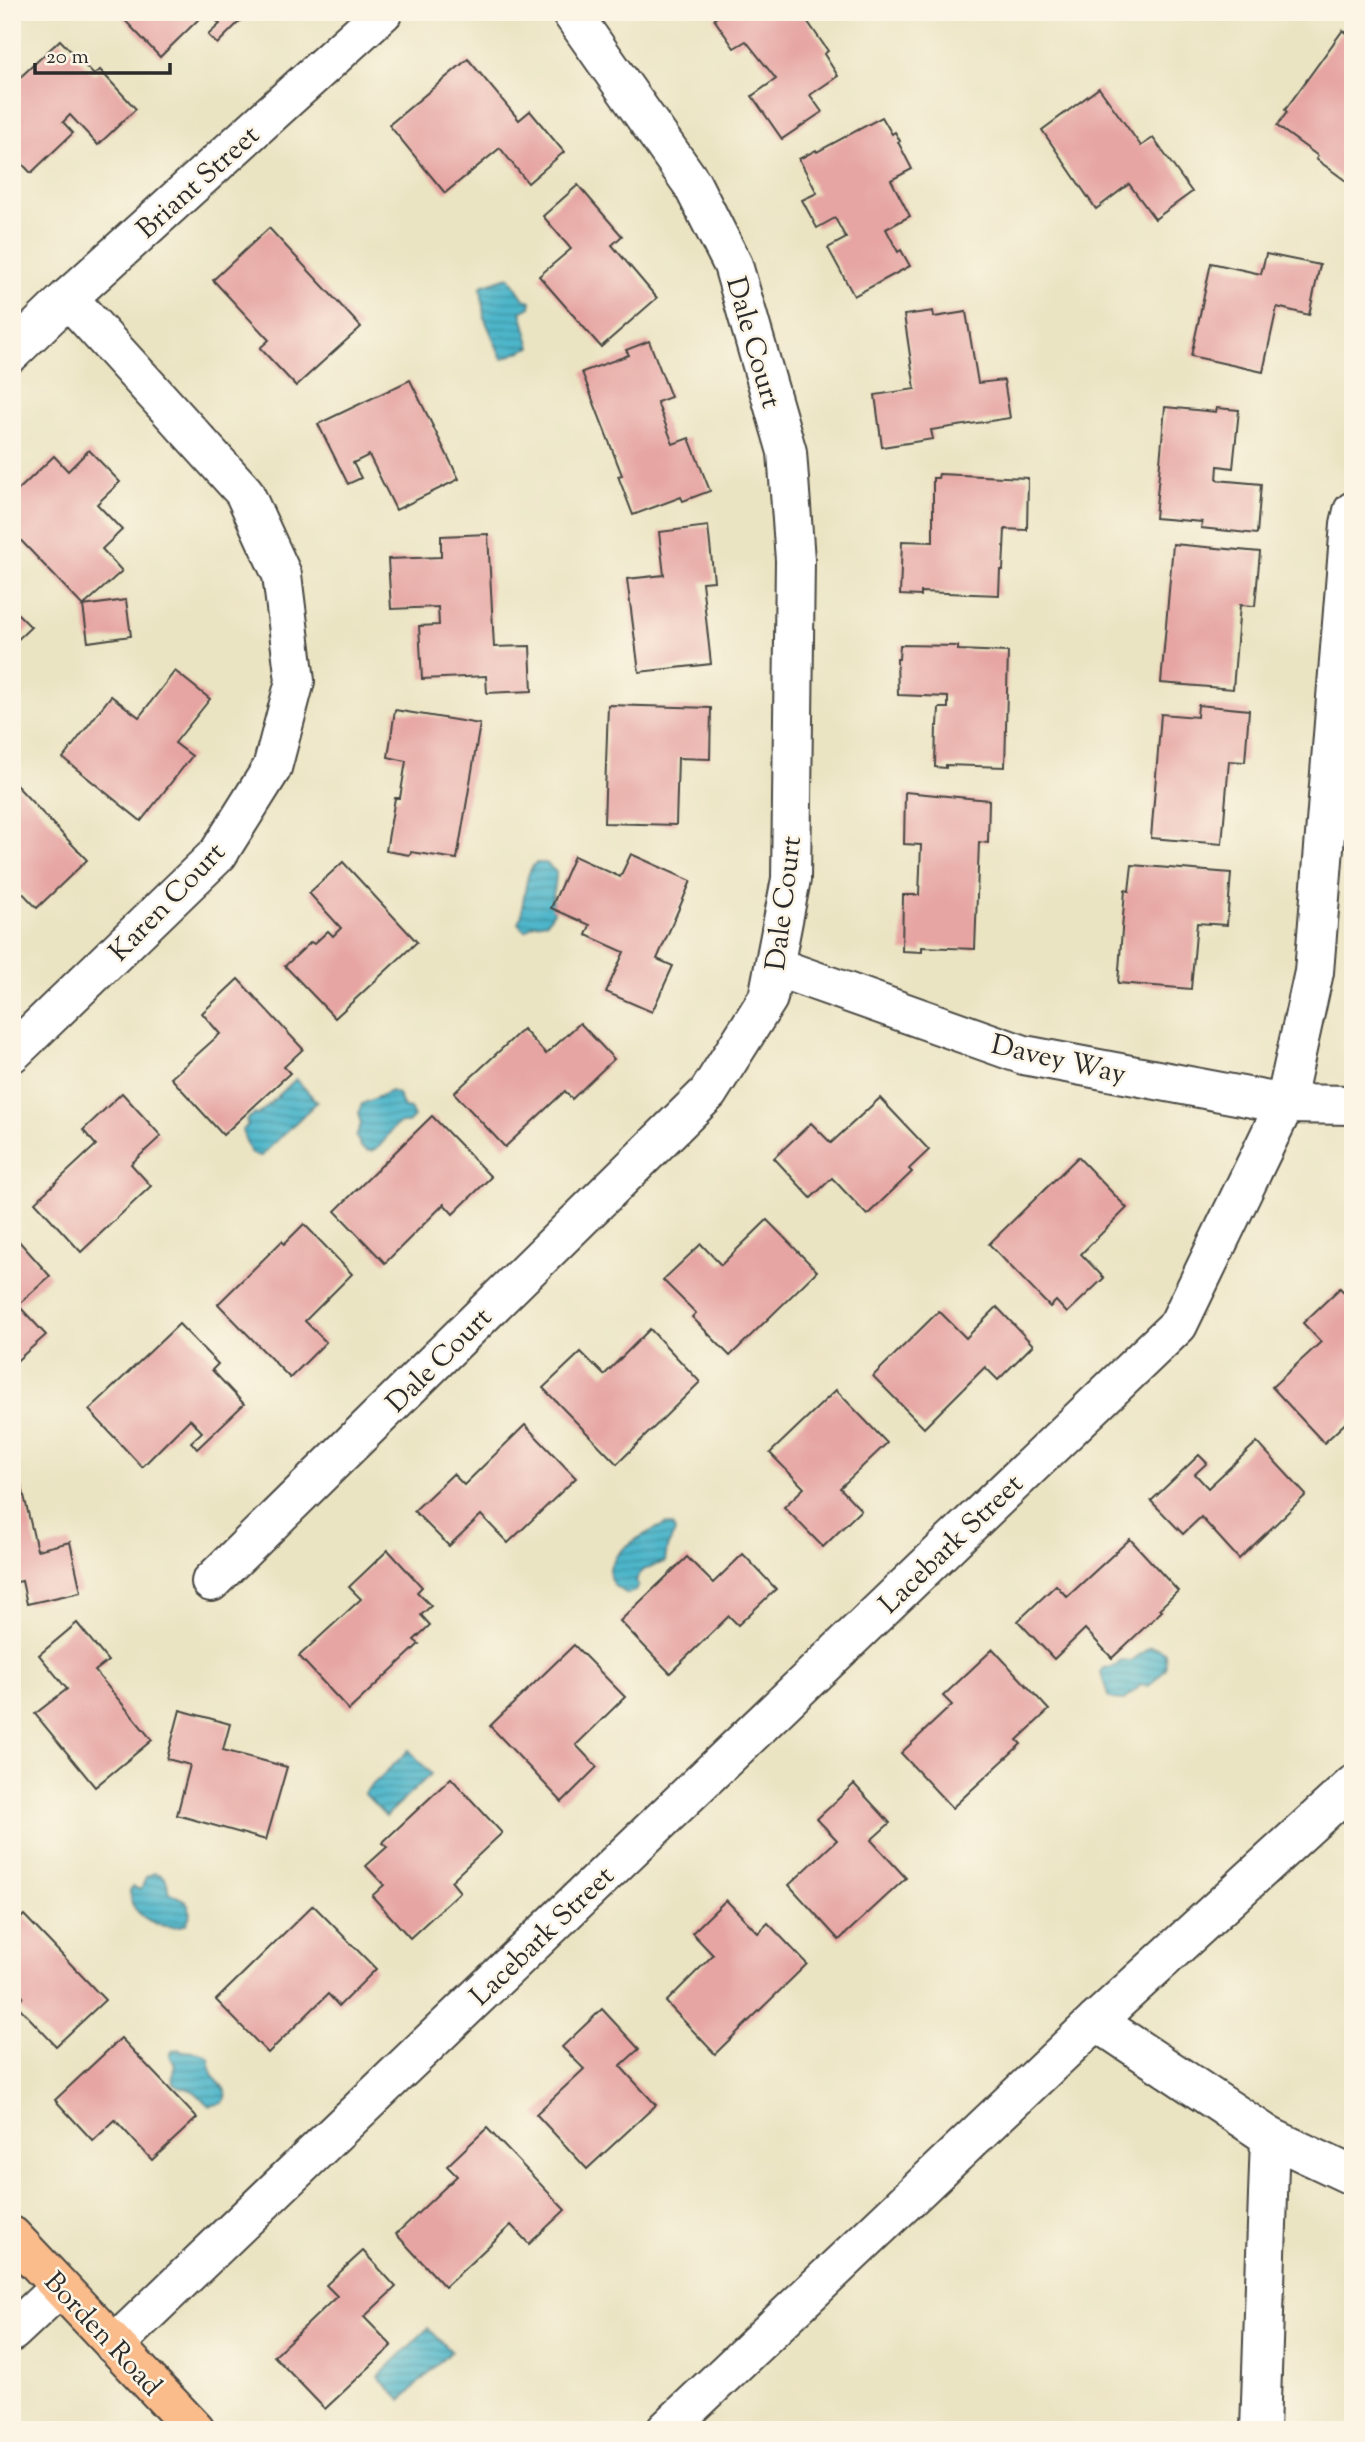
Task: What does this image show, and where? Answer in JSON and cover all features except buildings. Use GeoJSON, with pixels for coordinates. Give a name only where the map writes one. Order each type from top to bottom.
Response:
{"type":"FeatureCollection","features":[{"type":"Feature","properties":{"kind":"main road","name":"Borden Road"},"geometry":{"type":"LineString","coordinates":[[12,2236],[195,2430]]}},
{"type":"Feature","properties":{"kind":"street","name":"Briant Street"},"geometry":{"type":"LineString","coordinates":[[12,352],[383,12]]}},
{"type":"Feature","properties":{"kind":"street","name":"Dale Court"},"geometry":{"type":"LineString","coordinates":[[211,1582],[708,1093],[768,998],[776,967],[791,879],[795,560],[787,452],[733,265],[692,184],[571,12]]}},
{"type":"Feature","properties":{"kind":"street","name":"Karen Court"},"geometry":{"type":"LineString","coordinates":[[12,1053],[218,854],[272,768],[295,681],[282,575],[244,492],[68,298]]}},
{"type":"Feature","properties":{"kind":"street","name":"Lacebark Street"},"geometry":{"type":"LineString","coordinates":[[114,2345],[1178,1325],[1285,1104],[1314,972],[1352,520]]}},
{"type":"Feature","properties":{"kind":"street","name":"Davey Way"},"geometry":{"type":"LineString","coordinates":[[776,967],[1024,1055],[1285,1104],[1353,1105]]}},
{"type":"Feature","properties":{"kind":"street"},"geometry":{"type":"LineString","coordinates":[[666,2430],[1096,2021],[1353,1785]]}},
{"type":"Feature","properties":{"kind":"street"},"geometry":{"type":"LineString","coordinates":[[1096,2021],[1269,2137],[1353,2176]]}},
{"type":"Feature","properties":{"kind":"street"},"geometry":{"type":"LineString","coordinates":[[1261,2430],[1269,2137]]}},
{"type":"Feature","properties":{"kind":"street"},"geometry":{"type":"LineString","coordinates":[[12,2332],[60,2287]]}},
{"type":"Feature","properties":{"kind":"water"},"geometry":{"type":"Polygon","coordinates":[[[509,277],[524,299],[531,301],[530,307],[521,312],[531,347],[502,359],[484,317],[481,286],[509,277]]]}},
{"type":"Feature","properties":{"kind":"water"},"geometry":{"type":"Polygon","coordinates":[[[536,863],[546,863],[556,872],[552,902],[554,912],[547,922],[534,924],[525,931],[518,923],[522,915],[528,876],[536,863]]]}},
{"type":"Feature","properties":{"kind":"water"},"geometry":{"type":"Polygon","coordinates":[[[296,1079],[317,1102],[261,1156],[251,1154],[242,1131],[248,1125],[246,1120],[254,1114],[258,1115],[296,1079]]]}},
{"type":"Feature","properties":{"kind":"water"},"geometry":{"type":"Polygon","coordinates":[[[391,1091],[398,1094],[404,1108],[410,1109],[414,1117],[408,1123],[396,1126],[380,1146],[368,1151],[362,1148],[356,1137],[361,1124],[358,1113],[362,1104],[391,1091]]]}},
{"type":"Feature","properties":{"kind":"water"},"geometry":{"type":"Polygon","coordinates":[[[666,1524],[673,1526],[675,1532],[667,1548],[665,1562],[642,1572],[636,1580],[638,1585],[635,1591],[627,1594],[616,1587],[612,1583],[610,1570],[619,1553],[638,1538],[666,1524]]]}},
{"type":"Feature","properties":{"kind":"water"},"geometry":{"type":"Polygon","coordinates":[[[1150,1647],[1165,1653],[1166,1668],[1149,1686],[1141,1685],[1124,1700],[1108,1696],[1101,1672],[1103,1668],[1113,1667],[1121,1660],[1131,1661],[1150,1647]]]}},
{"type":"Feature","properties":{"kind":"water"},"geometry":{"type":"Polygon","coordinates":[[[409,1750],[431,1774],[386,1816],[364,1793],[409,1750]]]}},
{"type":"Feature","properties":{"kind":"water"},"geometry":{"type":"Polygon","coordinates":[[[154,1873],[166,1879],[168,1892],[186,1901],[191,1913],[186,1924],[168,1926],[149,1921],[135,1908],[130,1890],[133,1887],[141,1890],[146,1877],[154,1873]]]}},
{"type":"Feature","properties":{"kind":"water"},"geometry":{"type":"Polygon","coordinates":[[[178,2049],[209,2058],[211,2072],[226,2094],[223,2103],[210,2106],[194,2091],[175,2084],[172,2078],[175,2065],[170,2056],[172,2051],[178,2049]]]}},
{"type":"Feature","properties":{"kind":"water"},"geometry":{"type":"Polygon","coordinates":[[[428,2328],[451,2351],[401,2400],[378,2377],[428,2328]]]}}]}
